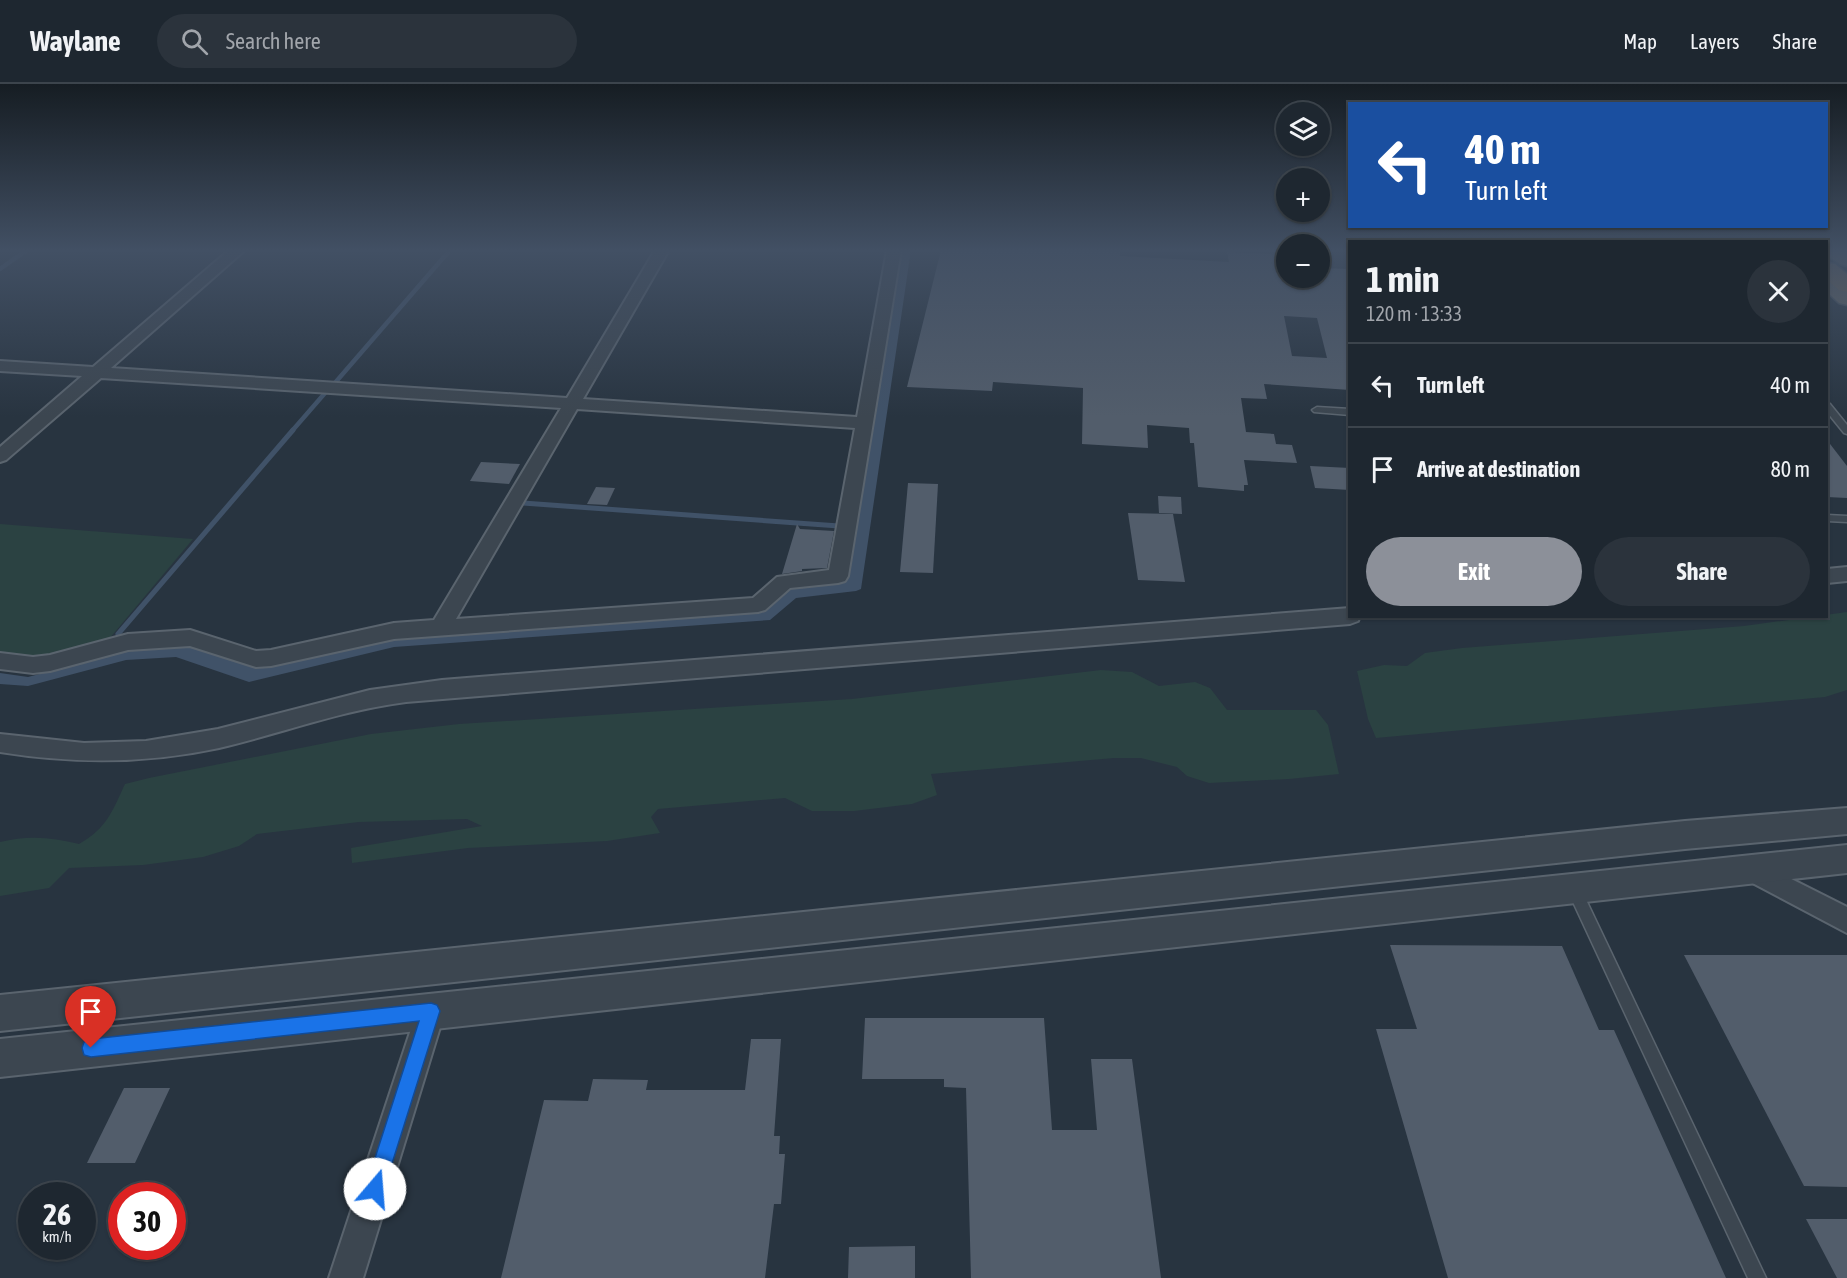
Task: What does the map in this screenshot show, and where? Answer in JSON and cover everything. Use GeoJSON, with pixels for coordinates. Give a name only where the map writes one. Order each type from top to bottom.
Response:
{"type":"FeatureCollection","features":[{"type":"Feature","properties":{"kind":"street"},"geometry":{"type":"LineString","coordinates":[[0,456],[174,306]]}},
{"type":"Feature","properties":{"kind":"street"},"geometry":{"type":"LineString","coordinates":[[441,627],[629,306]]}},
{"type":"Feature","properties":{"kind":"street"},"geometry":{"type":"LineString","coordinates":[[0,662],[33,665],[50,663],[128,642],[190,638],[256,659],[271,658],[394,630],[758,605],[784,582],[838,576],[884,306]]}},
{"type":"Feature","properties":{"kind":"street"},"geometry":{"type":"LineString","coordinates":[[0,366],[864,423]]}},
{"type":"Feature","properties":{"kind":"street"},"geometry":{"type":"LineString","coordinates":[[1828,576],[1847,574]]}},
{"type":"Feature","properties":{"kind":"street"},"geometry":{"type":"LineString","coordinates":[[0,743],[55,752],[105,753],[165,749],[221,738],[372,699],[442,689],[1348,616]]}},
{"type":"Feature","properties":{"kind":"street"},"geometry":{"type":"LineString","coordinates":[[0,1013],[1673,836],[1847,821]]}},
{"type":"Feature","properties":{"kind":"street"},"geometry":{"type":"LineString","coordinates":[[0,1058],[1847,859]]}},
{"type":"Feature","properties":{"kind":"street"},"geometry":{"type":"LineString","coordinates":[[1752,870],[1847,921]]}},
{"type":"Feature","properties":{"kind":"street"},"geometry":{"type":"LineString","coordinates":[[346,1278],[431,1011]]}},
{"type":"Feature","properties":{"kind":"lane"},"geometry":{"type":"LineString","coordinates":[[1828,407],[1847,430]]}},
{"type":"Feature","properties":{"kind":"lane"},"geometry":{"type":"LineString","coordinates":[[1317,410],[1348,411]]}},
{"type":"Feature","properties":{"kind":"lane"},"geometry":{"type":"LineString","coordinates":[[1828,518],[1847,519]]}},
{"type":"Feature","properties":{"kind":"lane"},"geometry":{"type":"LineString","coordinates":[[1574,889],[1757,1278]]}},
{"type":"Feature","properties":{"kind":"green space"},"geometry":{"type":"Polygon","coordinates":[[[0,524],[193,539],[109,639],[49,658],[0,653],[0,524]]]}},
{"type":"Feature","properties":{"kind":"green space"},"geometry":{"type":"Polygon","coordinates":[[[1847,612],[1847,690],[1825,697],[1376,738],[1368,719],[1357,671],[1384,665],[1407,666],[1425,653],[1462,648],[1744,626],[1803,618],[1828,618],[1828,615],[1847,612]]]}},
{"type":"Feature","properties":{"kind":"green space"},"geometry":{"type":"Polygon","coordinates":[[[1101,670],[1132,672],[1159,686],[1195,682],[1210,688],[1227,710],[1316,710],[1328,725],[1339,774],[1209,783],[1187,776],[1177,767],[1141,758],[1114,758],[931,774],[937,795],[912,804],[854,811],[812,811],[785,798],[658,809],[651,817],[660,833],[607,841],[468,848],[352,863],[351,848],[482,826],[467,819],[359,822],[257,834],[239,846],[203,857],[143,865],[69,868],[49,888],[0,896],[0,842],[20,838],[40,838],[79,844],[102,825],[112,811],[125,784],[149,778],[371,734],[459,724],[852,699],[1101,670]]]}},
{"type":"Feature","properties":{"kind":"water"},"geometry":{"type":"Polygon","coordinates":[[[893,306],[903,306],[861,589],[796,598],[770,620],[394,647],[249,682],[176,657],[126,660],[28,686],[0,684],[0,673],[28,677],[132,650],[184,645],[260,667],[393,639],[764,610],[792,588],[846,582],[893,306]]]}},
{"type":"Feature","properties":{"kind":"building"},"geometry":{"type":"Polygon","coordinates":[[[927,306],[1348,306],[1348,390],[1264,384],[1267,399],[1241,398],[1246,432],[1274,434],[1276,444],[1292,445],[1297,463],[1244,460],[1248,485],[1244,485],[1244,491],[1198,487],[1194,443],[1190,443],[1189,428],[1147,425],[1148,448],[1082,444],[1083,388],[993,382],[992,391],[907,387],[927,306]],[[1284,316],[1292,356],[1327,358],[1317,318],[1284,316]]]}},
{"type":"Feature","properties":{"kind":"building"},"geometry":{"type":"Polygon","coordinates":[[[1828,441],[1847,466],[1847,498],[1828,497],[1828,441]]]}},
{"type":"Feature","properties":{"kind":"building"},"geometry":{"type":"Polygon","coordinates":[[[481,462],[520,464],[509,484],[470,481],[481,462]]]}},
{"type":"Feature","properties":{"kind":"building"},"geometry":{"type":"Polygon","coordinates":[[[1310,466],[1348,468],[1348,490],[1315,488],[1310,466]]]}},
{"type":"Feature","properties":{"kind":"building"},"geometry":{"type":"Polygon","coordinates":[[[908,483],[938,484],[933,573],[900,572],[908,483]]]}},
{"type":"Feature","properties":{"kind":"building"},"geometry":{"type":"Polygon","coordinates":[[[596,487],[615,488],[607,505],[587,504],[596,487]]]}},
{"type":"Feature","properties":{"kind":"building"},"geometry":{"type":"Polygon","coordinates":[[[1158,496],[1181,497],[1182,514],[1159,513],[1158,496]]]}},
{"type":"Feature","properties":{"kind":"building"},"geometry":{"type":"Polygon","coordinates":[[[1128,513],[1173,514],[1185,582],[1138,580],[1128,513]]]}},
{"type":"Feature","properties":{"kind":"building"},"geometry":{"type":"Polygon","coordinates":[[[797,524],[800,529],[834,531],[827,568],[802,569],[802,571],[782,574],[797,524]]]}},
{"type":"Feature","properties":{"kind":"building"},"geometry":{"type":"Polygon","coordinates":[[[1390,945],[1562,946],[1599,1030],[1614,1030],[1726,1278],[1448,1278],[1376,1029],[1417,1029],[1390,945]]]}},
{"type":"Feature","properties":{"kind":"building"},"geometry":{"type":"Polygon","coordinates":[[[1684,955],[1847,955],[1847,1187],[1804,1186],[1684,955]]]}},
{"type":"Feature","properties":{"kind":"building"},"geometry":{"type":"Polygon","coordinates":[[[865,1018],[1044,1018],[1052,1130],[1097,1130],[1091,1059],[1132,1059],[1161,1278],[971,1278],[966,1088],[944,1087],[944,1079],[862,1079],[865,1018]]]}},
{"type":"Feature","properties":{"kind":"building"},"geometry":{"type":"Polygon","coordinates":[[[751,1039],[781,1039],[774,1136],[780,1136],[779,1154],[785,1154],[781,1204],[774,1204],[765,1278],[501,1278],[544,1100],[588,1101],[593,1079],[648,1080],[646,1090],[745,1090],[751,1039]]]}},
{"type":"Feature","properties":{"kind":"building"},"geometry":{"type":"Polygon","coordinates":[[[124,1088],[170,1088],[135,1163],[87,1163],[124,1088]]]}},
{"type":"Feature","properties":{"kind":"building"},"geometry":{"type":"Polygon","coordinates":[[[1806,1219],[1847,1219],[1847,1278],[1837,1278],[1806,1219]]]}},
{"type":"Feature","properties":{"kind":"building"},"geometry":{"type":"Polygon","coordinates":[[[915,1246],[915,1278],[848,1278],[849,1247],[915,1246]]]}},
{"type":"Feature","properties":{"kind":"waterway"},"geometry":{"type":"LineString","coordinates":[[334,384],[402,306]]}},
{"type":"Feature","properties":{"kind":"waterway"},"geometry":{"type":"LineString","coordinates":[[292,431],[325,393]]}},
{"type":"Feature","properties":{"kind":"waterway"},"geometry":{"type":"LineString","coordinates":[[118,634],[293,430]]}},
{"type":"Feature","properties":{"kind":"waterway"},"geometry":{"type":"LineString","coordinates":[[523,503],[839,526]]}},
{"type":"Feature","properties":{"kind":"route"},"geometry":{"type":"LineString","coordinates":[[91,1048],[431,1011],[375,1189]]}}]}
